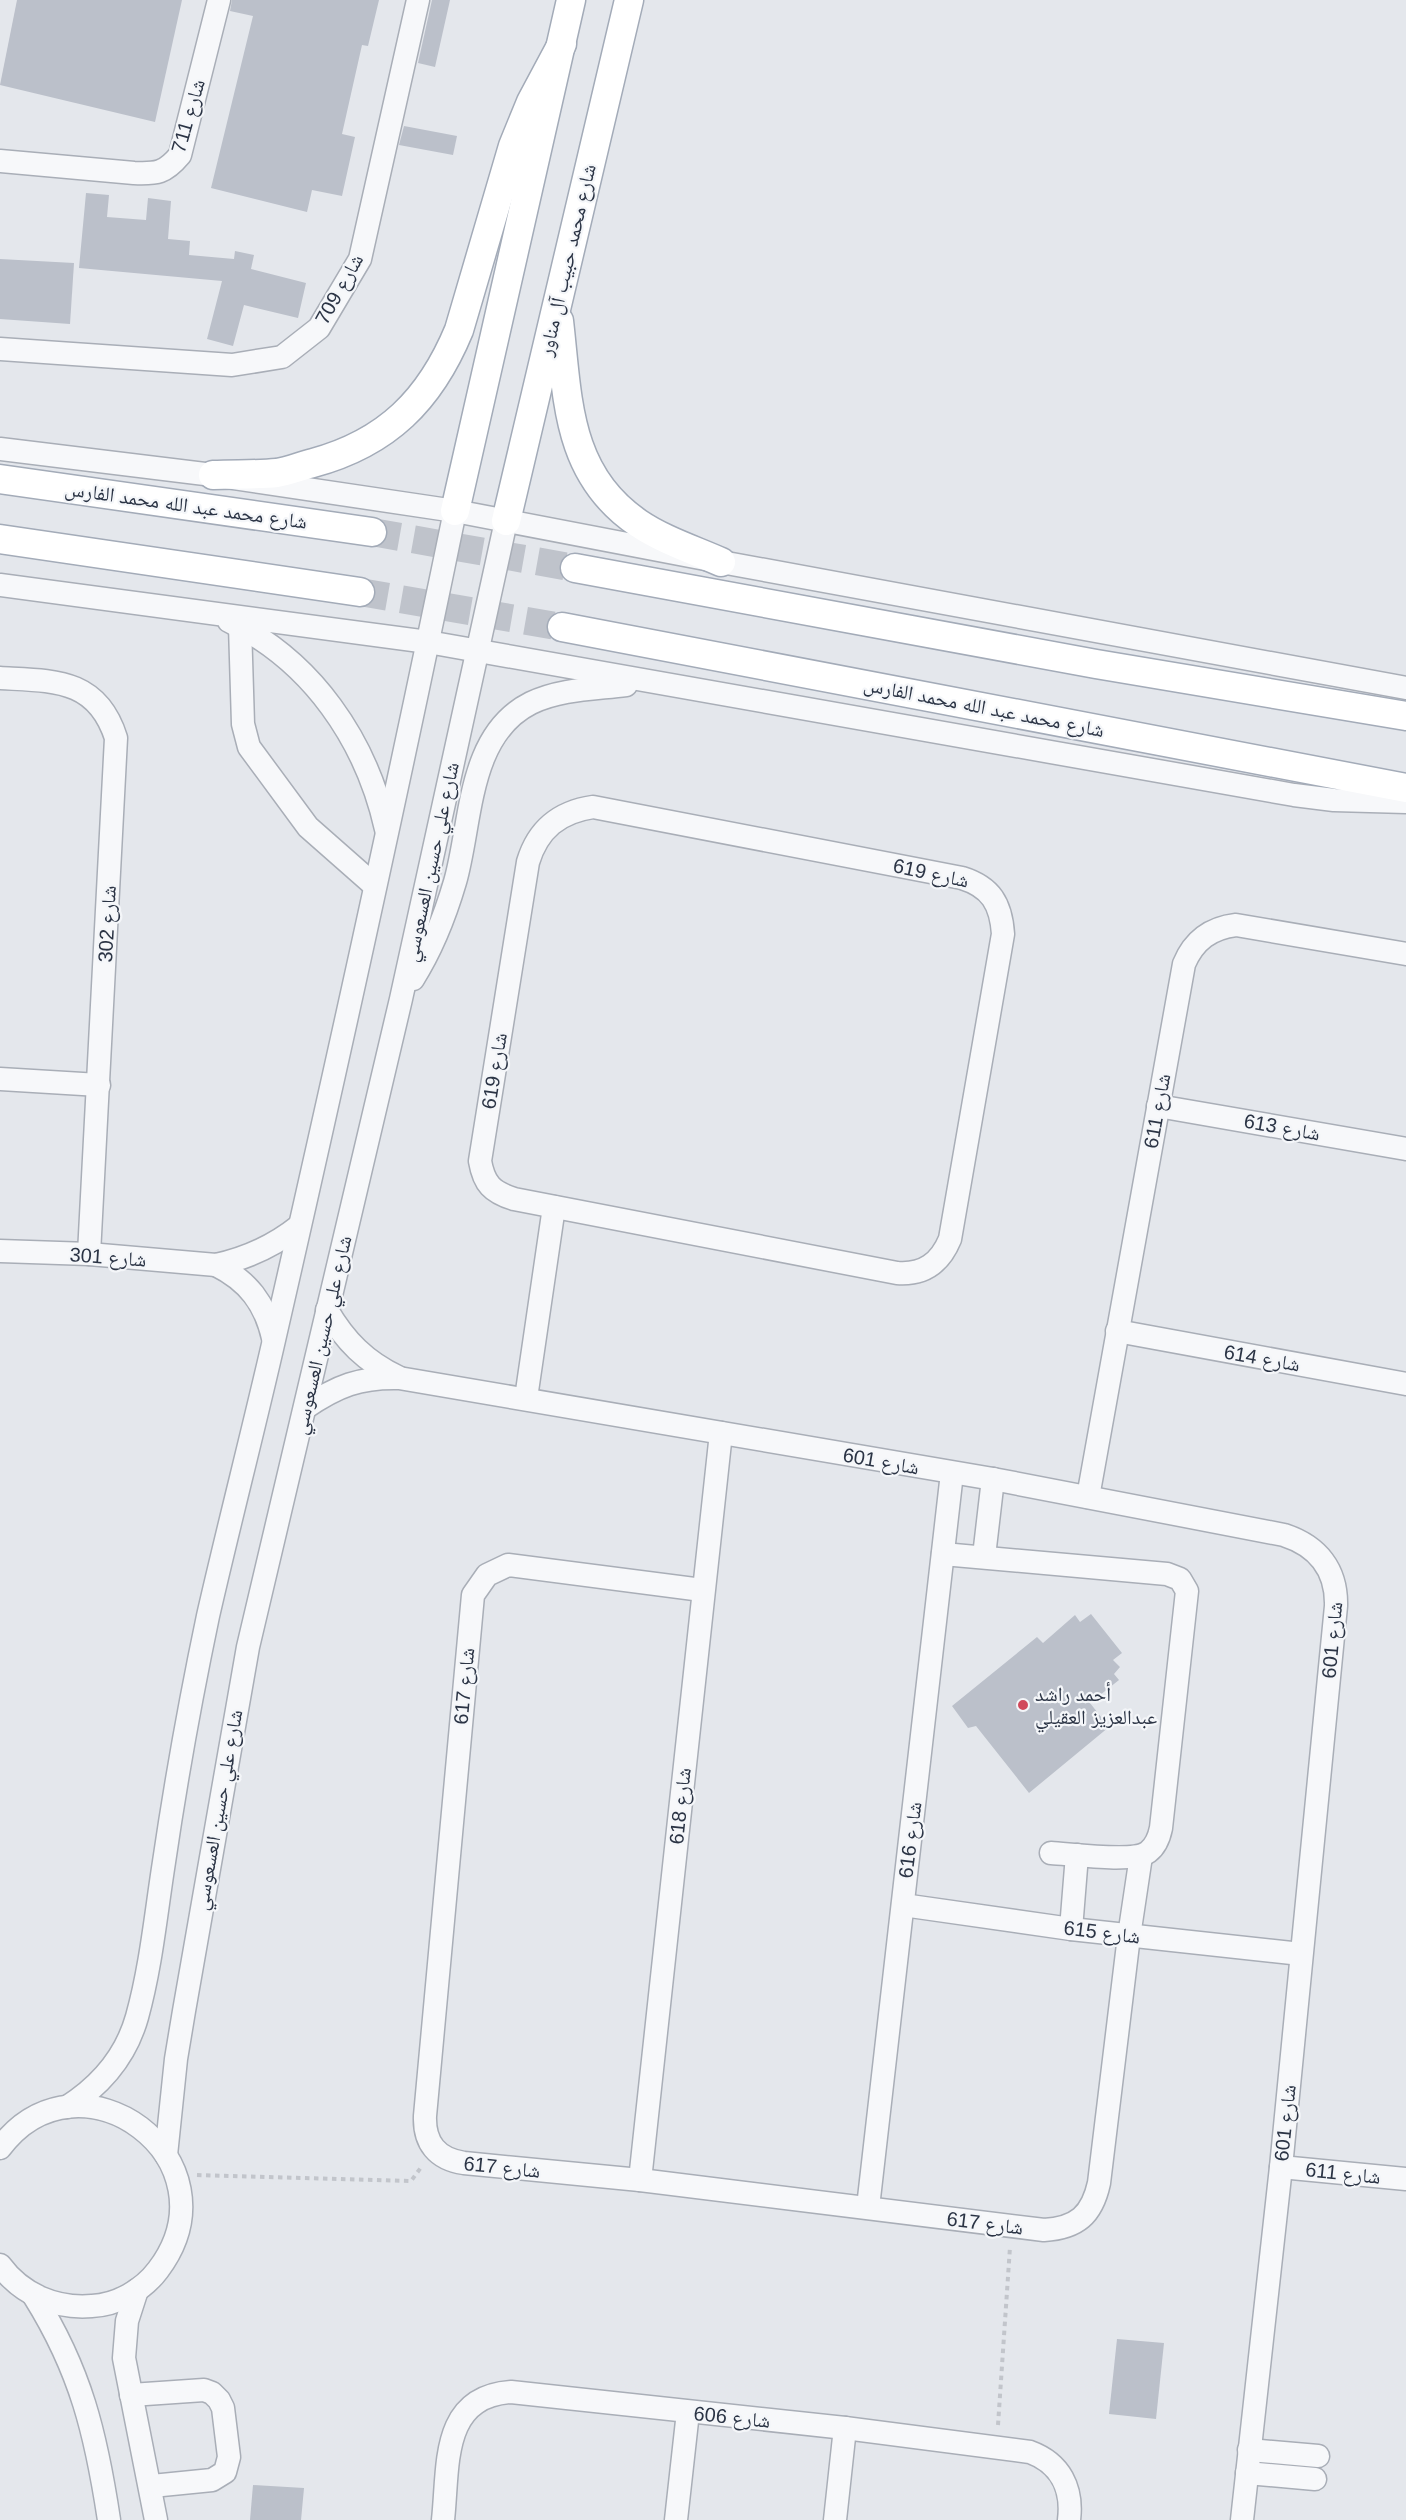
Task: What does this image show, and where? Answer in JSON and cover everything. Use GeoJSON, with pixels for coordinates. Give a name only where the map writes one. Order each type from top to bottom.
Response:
{"type":"FeatureCollection","features":[{"type":"Feature","properties":{"kind":"main road"},"geometry":{"type":"LineString","coordinates":[[455,511],[571,0]]}},
{"type":"Feature","properties":{"kind":"main road","name":"شارع محمد حبيب آل مناور"},"geometry":{"type":"LineString","coordinates":[[506,521],[629,0]]}},
{"type":"Feature","properties":{"kind":"main road"},"geometry":{"type":"LineString","coordinates":[[213,475],[279,472],[335,457],[381,434],[420,399],[444,362],[459,330],[513,146],[531,102],[562,44]]}},
{"type":"Feature","properties":{"kind":"main road"},"geometry":{"type":"LineString","coordinates":[[557,302],[574,435],[592,479],[621,510],[639,524],[721,562]]}},
{"type":"Feature","properties":{"kind":"main road","name":"شارع محمد عبد الله محمد الفارس"},"geometry":{"type":"LineString","coordinates":[[0,479],[372,532]]}},
{"type":"Feature","properties":{"kind":"main road"},"geometry":{"type":"LineString","coordinates":[[0,539],[360,591]]}},
{"type":"Feature","properties":{"kind":"main road"},"geometry":{"type":"LineString","coordinates":[[575,568],[1096,664],[1406,716]]}},
{"type":"Feature","properties":{"kind":"main road","name":"شارع محمد عبد الله محمد الفارس"},"geometry":{"type":"LineString","coordinates":[[562,627],[1406,788]]}},
{"type":"Feature","properties":{"kind":"street","name":"شارع 711"},"geometry":{"type":"LineString","coordinates":[[0,161],[144,174],[153,174],[169,168],[180,155],[219,0]]}},
{"type":"Feature","properties":{"kind":"street","name":"شارع 709"},"geometry":{"type":"LineString","coordinates":[[0,349],[232,365],[282,357],[319,328],[360,259],[418,0]]}},
{"type":"Feature","properties":{"kind":"street"},"geometry":{"type":"LineString","coordinates":[[0,449],[213,475],[455,511],[1406,687]]}},
{"type":"Feature","properties":{"kind":"street"},"geometry":{"type":"LineString","coordinates":[[67,2107],[83,2097],[110,2071],[121,2055],[136,2019],[147,1969],[172,1806],[208,1618],[274,1340],[387,834],[455,511]]}},
{"type":"Feature","properties":{"kind":"street","name":"شارع علي حسين العسعوسي"},"geometry":{"type":"LineString","coordinates":[[137,2290],[154,2276],[167,2258],[176,2238],[180,2217],[180,2195],[171,2164],[176,2059],[225,1768],[248,1647],[401,999],[506,521]]}},
{"type":"Feature","properties":{"kind":"street"},"geometry":{"type":"LineString","coordinates":[[0,585],[428,642],[1294,795],[1334,800],[1406,802]]}},
{"type":"Feature","properties":{"kind":"street"},"geometry":{"type":"LineString","coordinates":[[214,614],[240,626],[265,642],[295,666],[328,702],[345,725],[371,778],[387,834]]}},
{"type":"Feature","properties":{"kind":"street"},"geometry":{"type":"LineString","coordinates":[[240,626],[243,724],[249,747],[308,827],[375,886]]}},
{"type":"Feature","properties":{"kind":"street","name":"شارع 302"},"geometry":{"type":"LineString","coordinates":[[0,678],[52,681],[77,688],[98,703],[109,719],[116,738],[89,1254]]}},
{"type":"Feature","properties":{"kind":"street"},"geometry":{"type":"LineString","coordinates":[[401,999],[433,942],[445,912],[463,850],[481,761],[500,728],[514,714],[548,696],[648,681]]}},
{"type":"Feature","properties":{"kind":"street","name":"شارع 619"},"geometry":{"type":"LineString","coordinates":[[606,808],[962,878],[978,883],[997,905],[1003,934],[950,1239],[939,1259],[930,1266],[909,1274],[897,1273],[554,1207],[501,1195],[490,1187],[482,1176],[480,1161],[528,862],[537,838],[555,820],[579,809],[606,808]]}},
{"type":"Feature","properties":{"kind":"street","name":"شارع 611"},"geometry":{"type":"LineString","coordinates":[[1088,1497],[1184,964],[1195,945],[1211,932],[1224,927],[1249,926],[1406,954]]}},
{"type":"Feature","properties":{"kind":"street"},"geometry":{"type":"LineString","coordinates":[[0,1079],[99,1085]]}},
{"type":"Feature","properties":{"kind":"street","name":"شارع 613"},"geometry":{"type":"LineString","coordinates":[[1158,1106],[1406,1149]]}},
{"type":"Feature","properties":{"kind":"street"},"geometry":{"type":"LineString","coordinates":[[526,1398],[554,1207]]}},
{"type":"Feature","properties":{"kind":"street","name":"شارع 301"},"geometry":{"type":"LineString","coordinates":[[0,1251],[89,1254],[216,1265],[235,1261],[269,1247],[299,1226]]}},
{"type":"Feature","properties":{"kind":"street","name":"شارع 301"},"geometry":{"type":"LineString","coordinates":[[216,1265],[234,1274],[249,1287],[261,1303],[270,1321],[274,1340]]}},
{"type":"Feature","properties":{"kind":"street","name":"شارع 601"},"geometry":{"type":"LineString","coordinates":[[327,1310],[355,1349],[369,1361],[399,1378]]}},
{"type":"Feature","properties":{"kind":"street","name":"شارع 614"},"geometry":{"type":"LineString","coordinates":[[1117,1331],[1406,1384]]}},
{"type":"Feature","properties":{"kind":"street","name":"شارع 601"},"geometry":{"type":"LineString","coordinates":[[305,1408],[336,1389],[355,1381],[376,1377],[399,1378],[993,1479],[1284,1535],[1316,1551],[1330,1571],[1334,1582],[1336,1606],[1281,2167],[1242,2520]]}},
{"type":"Feature","properties":{"kind":"street","name":"شارع 618"},"geometry":{"type":"LineString","coordinates":[[640,2180],[702,1590],[721,1432]]}},
{"type":"Feature","properties":{"kind":"street","name":"شارع 616"},"geometry":{"type":"LineString","coordinates":[[868,2207],[952,1473]]}},
{"type":"Feature","properties":{"kind":"street"},"geometry":{"type":"LineString","coordinates":[[984,1556],[993,1479]]}},
{"type":"Feature","properties":{"kind":"street"},"geometry":{"type":"LineString","coordinates":[[943,1554],[1167,1574],[1174,1576],[1184,1584],[1188,1599],[1161,1828],[1155,1846],[1134,1858],[1051,1853]]}},
{"type":"Feature","properties":{"kind":"street","name":"شارع 617"},"geometry":{"type":"LineString","coordinates":[[702,1590],[508,1565],[487,1575],[473,1595],[425,2116],[428,2140],[443,2157],[464,2163],[640,2180],[1044,2230],[1060,2229],[1075,2223],[1088,2212],[1096,2199],[1141,1856]]}},
{"type":"Feature","properties":{"kind":"street"},"geometry":{"type":"LineString","coordinates":[[1071,1929],[1077,1855]]}},
{"type":"Feature","properties":{"kind":"street","name":"شارع 615"},"geometry":{"type":"LineString","coordinates":[[903,1905],[1071,1929],[1302,1954]]}},
{"type":"Feature","properties":{"kind":"street"},"geometry":{"type":"LineString","coordinates":[[0,2147],[30,2120],[48,2112],[67,2107],[91,2107],[113,2112],[134,2122],[152,2136],[171,2164]]}},
{"type":"Feature","properties":{"kind":"street","name":"شارع 611"},"geometry":{"type":"LineString","coordinates":[[1281,2167],[1406,2179]]}},
{"type":"Feature","properties":{"kind":"street"},"geometry":{"type":"LineString","coordinates":[[0,2265],[17,2284],[34,2296],[55,2304],[87,2307],[118,2300],[137,2290]]}},
{"type":"Feature","properties":{"kind":"street"},"geometry":{"type":"LineString","coordinates":[[137,2290],[124,2338],[124,2358],[152,2486],[156,2520]]}},
{"type":"Feature","properties":{"kind":"street"},"geometry":{"type":"LineString","coordinates":[[34,2296],[66,2351],[86,2406],[109,2520]]}},
{"type":"Feature","properties":{"kind":"street"},"geometry":{"type":"LineString","coordinates":[[131,2395],[204,2390],[219,2400],[223,2408],[229,2457],[225,2472],[212,2480],[152,2486]]}},
{"type":"Feature","properties":{"kind":"street","name":"شارع 606"},"geometry":{"type":"LineString","coordinates":[[443,2520],[452,2438],[457,2422],[466,2409],[480,2399],[495,2393],[511,2392],[845,2428],[1030,2452],[1042,2456],[1053,2464],[1067,2486],[1069,2520]]}},
{"type":"Feature","properties":{"kind":"street"},"geometry":{"type":"LineString","coordinates":[[676,2520],[688,2412]]}},
{"type":"Feature","properties":{"kind":"street"},"geometry":{"type":"LineString","coordinates":[[835,2520],[845,2428]]}},
{"type":"Feature","properties":{"kind":"street"},"geometry":{"type":"LineString","coordinates":[[1249,2450],[1318,2456]]}},
{"type":"Feature","properties":{"kind":"street"},"geometry":{"type":"LineString","coordinates":[[1246,2473],[1315,2479]]}},
{"type":"Feature","properties":{"kind":"path"},"geometry":{"type":"LineString","coordinates":[[171,2164],[411,2181],[435,2150]]}},
{"type":"Feature","properties":{"kind":"path"},"geometry":{"type":"LineString","coordinates":[[997,2447],[1011,2226]]}},
{"type":"Feature","properties":{"kind":"building"},"geometry":{"type":"Polygon","coordinates":[[[17,0],[182,0],[155,122],[0,85],[17,0]]]}},
{"type":"Feature","properties":{"kind":"building"},"geometry":{"type":"Polygon","coordinates":[[[232,0],[379,0],[368,46],[362,45],[342,134],[355,137],[342,196],[312,190],[307,212],[211,188],[253,16],[230,11],[232,0]]]}},
{"type":"Feature","properties":{"kind":"building"},"geometry":{"type":"Polygon","coordinates":[[[432,0],[450,0],[435,67],[418,63],[432,0]]]}},
{"type":"Feature","properties":{"kind":"building"},"geometry":{"type":"Polygon","coordinates":[[[404,126],[457,136],[453,155],[399,145],[404,126]]]}},
{"type":"Feature","properties":{"kind":"building"},"geometry":{"type":"Polygon","coordinates":[[[86,193],[109,195],[107,217],[146,220],[148,198],[171,201],[168,239],[190,241],[189,255],[234,259],[235,251],[254,255],[251,269],[306,283],[298,318],[244,305],[233,346],[207,339],[222,281],[79,268],[86,193]]]}},
{"type":"Feature","properties":{"kind":"building"},"geometry":{"type":"Polygon","coordinates":[[[0,259],[74,263],[70,324],[0,319],[0,259]]]}},
{"type":"Feature","properties":{"kind":"building","name":"أحمد راشد عبدالعزيز العقيلي"},"geometry":{"type":"Polygon","coordinates":[[[1091,1614],[1122,1653],[1113,1660],[1120,1667],[1114,1674],[1119,1680],[1090,1703],[1109,1727],[1029,1793],[976,1726],[968,1728],[952,1706],[1037,1637],[1043,1643],[1075,1615],[1080,1622],[1091,1614]]]}},
{"type":"Feature","properties":{"kind":"building"},"geometry":{"type":"Polygon","coordinates":[[[1117,2339],[1164,2343],[1156,2419],[1109,2414],[1117,2339]]]}},
{"type":"Feature","properties":{"kind":"building"},"geometry":{"type":"Polygon","coordinates":[[[253,2485],[304,2488],[301,2520],[250,2520],[253,2485]]]}},
{"type":"Feature","properties":{"kind":"tunnel"},"geometry":{"type":"LineString","coordinates":[[372,532],[575,568]]}},
{"type":"Feature","properties":{"kind":"tunnel"},"geometry":{"type":"LineString","coordinates":[[360,592],[562,627]]}},
{"type":"Feature","properties":{"kind":"place","name":"أحمد راشد عبدالعزيز العقيلي"},"geometry":{"type":"Point","coordinates":[1023,1705]}}]}
